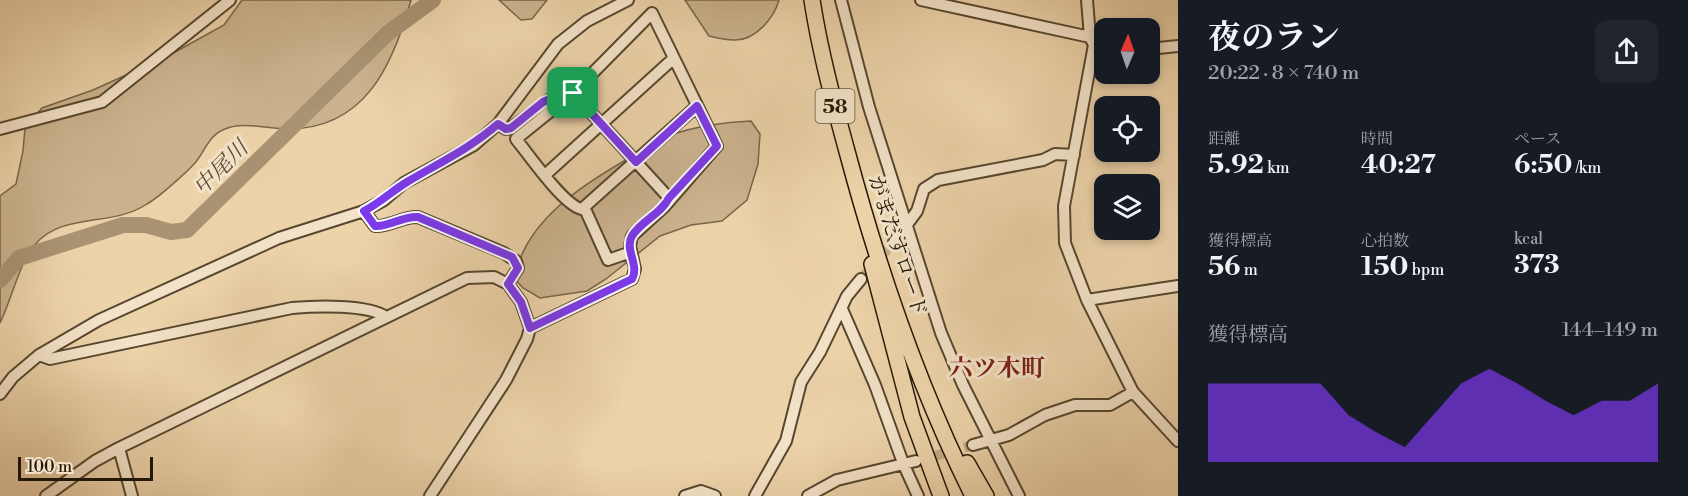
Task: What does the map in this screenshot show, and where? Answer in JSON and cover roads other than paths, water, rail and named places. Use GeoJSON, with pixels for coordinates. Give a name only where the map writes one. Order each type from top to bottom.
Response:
{"type":"FeatureCollection","features":[{"type":"Feature","properties":{"kind":"highway","name":"がまだすロード"},"geometry":{"type":"LineString","coordinates":[[813,3],[828,81],[861,205],[895,308],[926,389],[973,496]]}},
{"type":"Feature","properties":{"kind":"highway"},"geometry":{"type":"LineString","coordinates":[[861,205],[884,320],[921,447],[941,496]]}},
{"type":"Feature","properties":{"kind":"highway"},"geometry":{"type":"LineString","coordinates":[[926,389],[986,496]]}},
{"type":"Feature","properties":{"kind":"street"},"geometry":{"type":"LineString","coordinates":[[0,129],[102,102],[230,0]]}},
{"type":"Feature","properties":{"kind":"street"},"geometry":{"type":"LineString","coordinates":[[0,394],[13,377],[39,355],[130,304],[279,238],[364,211],[384,200],[404,183],[474,145],[498,124],[558,44],[587,21],[627,0]]}},
{"type":"Feature","properties":{"kind":"street"},"geometry":{"type":"LineString","coordinates":[[841,0],[869,107],[941,333],[989,440],[1019,496]]}},
{"type":"Feature","properties":{"kind":"street"},"geometry":{"type":"LineString","coordinates":[[921,0],[1094,43]]}},
{"type":"Feature","properties":{"kind":"street"},"geometry":{"type":"LineString","coordinates":[[1087,0],[1094,33]]}},
{"type":"Feature","properties":{"kind":"street"},"geometry":{"type":"LineString","coordinates":[[530,328],[632,279],[635,269],[631,252],[632,236],[665,206],[669,198],[717,146],[652,13],[573,93],[516,139],[576,208],[585,209],[697,106]]}},
{"type":"Feature","properties":{"kind":"street"},"geometry":{"type":"LineString","coordinates":[[1160,48],[1178,46]]}},
{"type":"Feature","properties":{"kind":"street"},"geometry":{"type":"LineString","coordinates":[[1094,53],[1064,206],[1065,243],[1087,300],[1133,392],[1178,441]]}},
{"type":"Feature","properties":{"kind":"street"},"geometry":{"type":"LineString","coordinates":[[545,175],[674,58]]}},
{"type":"Feature","properties":{"kind":"street"},"geometry":{"type":"LineString","coordinates":[[498,124],[506,129],[511,128],[554,96],[573,93]]}},
{"type":"Feature","properties":{"kind":"street"},"geometry":{"type":"LineString","coordinates":[[573,93],[669,198]]}},
{"type":"Feature","properties":{"kind":"street"},"geometry":{"type":"LineString","coordinates":[[894,242],[917,211],[924,189],[938,180],[1043,160],[1055,154],[1074,155]]}},
{"type":"Feature","properties":{"kind":"street"},"geometry":{"type":"LineString","coordinates":[[585,209],[608,260],[631,252]]}},
{"type":"Feature","properties":{"kind":"street"},"geometry":{"type":"LineString","coordinates":[[364,211],[375,226],[404,218],[418,217],[504,253],[516,261],[518,268],[508,284]]}},
{"type":"Feature","properties":{"kind":"street"},"geometry":{"type":"LineString","coordinates":[[46,496],[95,461],[386,317],[467,278],[494,278],[508,284],[521,302],[530,328],[528,339],[506,380],[430,496]]}},
{"type":"Feature","properties":{"kind":"street"},"geometry":{"type":"LineString","coordinates":[[755,496],[786,441],[801,382],[847,296],[861,279]]}},
{"type":"Feature","properties":{"kind":"street"},"geometry":{"type":"LineString","coordinates":[[1087,300],[1178,286]]}},
{"type":"Feature","properties":{"kind":"street"},"geometry":{"type":"LineString","coordinates":[[39,355],[50,359],[292,308],[330,307],[374,312],[386,317]]}},
{"type":"Feature","properties":{"kind":"street"},"geometry":{"type":"LineString","coordinates":[[842,309],[875,385],[903,464],[918,496]]}},
{"type":"Feature","properties":{"kind":"street"},"geometry":{"type":"LineString","coordinates":[[972,445],[1009,435],[1045,416],[1075,405],[1110,405],[1133,392]]}},
{"type":"Feature","properties":{"kind":"street"},"geometry":{"type":"LineString","coordinates":[[120,448],[132,496]]}},
{"type":"Feature","properties":{"kind":"street"},"geometry":{"type":"LineString","coordinates":[[808,496],[837,480],[871,474],[916,461]]}},
{"type":"Feature","properties":{"kind":"street"},"geometry":{"type":"LineString","coordinates":[[685,496],[701,491],[715,496]]}},
{"type":"Feature","properties":{"kind":"waterway","name":"中尾川"},"geometry":{"type":"LineString","coordinates":[[0,280],[19,258],[123,225],[146,225],[171,232],[187,230],[388,33],[433,0]]}},
{"type":"Feature","properties":{"kind":"tunnel"},"geometry":{"type":"LineString","coordinates":[[861,279],[894,242]]}},
{"type":"Feature","properties":{"kind":"tunnel"},"geometry":{"type":"LineString","coordinates":[[921,460],[973,445]]}},
{"type":"Feature","properties":{"kind":"district","name":"六ツ木町"},"geometry":{"type":"Point","coordinates":[997,368]}}]}
